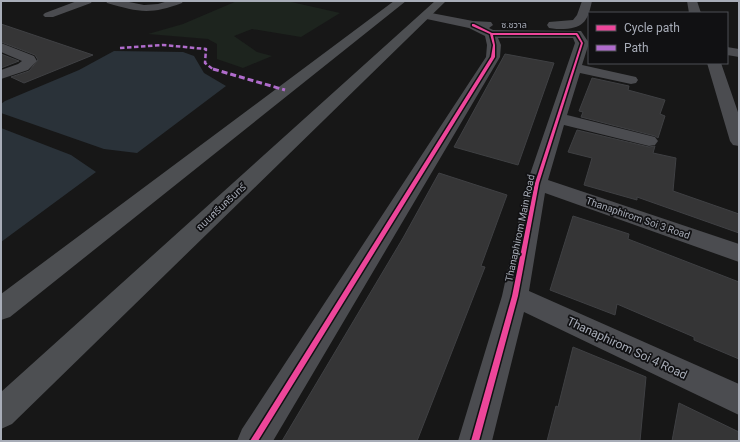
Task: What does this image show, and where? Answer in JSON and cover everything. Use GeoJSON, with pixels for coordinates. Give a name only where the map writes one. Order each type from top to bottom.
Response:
{"type":"FeatureCollection","features":[{"type":"Feature","properties":{"kind":"main road"},"geometry":{"type":"LineString","coordinates":[[1,309],[401,1]]}},
{"type":"Feature","properties":{"kind":"main road","name":"ถนนศรีนครินทร์"},"geometry":{"type":"LineString","coordinates":[[1,413],[441,1]]}},
{"type":"Feature","properties":{"kind":"street"},"geometry":{"type":"LineString","coordinates":[[49,15],[87,1]]}},
{"type":"Feature","properties":{"kind":"street"},"geometry":{"type":"LineString","coordinates":[[111,1],[149,10],[163,7],[178,1]]}},
{"type":"Feature","properties":{"kind":"street","name":"ซ.ชวาล"},"geometry":{"type":"LineString","coordinates":[[426,16],[482,30],[572,24],[582,19],[587,1]]}},
{"type":"Feature","properties":{"kind":"street"},"geometry":{"type":"LineString","coordinates":[[692,1],[695,12]]}},
{"type":"Feature","properties":{"kind":"street"},"geometry":{"type":"LineString","coordinates":[[254,441],[493,57],[494,44],[482,30]]}},
{"type":"Feature","properties":{"kind":"street","name":"Thanaphirom Main Road"},"geometry":{"type":"LineString","coordinates":[[475,441],[515,296],[537,183],[582,43],[583,34],[482,30]]}},
{"type":"Feature","properties":{"kind":"street"},"geometry":{"type":"LineString","coordinates":[[1,46],[29,59],[30,61],[23,66],[1,75]]}},
{"type":"Feature","properties":{"kind":"street"},"geometry":{"type":"LineString","coordinates":[[728,51],[739,53]]}},
{"type":"Feature","properties":{"kind":"street"},"geometry":{"type":"LineString","coordinates":[[714,64],[739,141]]}},
{"type":"Feature","properties":{"kind":"street"},"geometry":{"type":"LineString","coordinates":[[574,68],[630,80]]}},
{"type":"Feature","properties":{"kind":"street"},"geometry":{"type":"LineString","coordinates":[[558,118],[649,141]]}},
{"type":"Feature","properties":{"kind":"street","name":"Thanaphirom Soi 3 Road"},"geometry":{"type":"LineString","coordinates":[[537,183],[739,253]]}},
{"type":"Feature","properties":{"kind":"street","name":"Thanaphirom Soi 4 Road"},"geometry":{"type":"LineString","coordinates":[[515,296],[739,400]]}},
{"type":"Feature","properties":{"kind":"shaded area"},"geometry":{"type":"Polygon","coordinates":[[[237,1],[287,1],[340,13],[301,37],[252,29],[234,36],[257,52],[272,56],[243,68],[217,59],[217,44],[208,39],[148,34],[183,24],[237,1]]]}},
{"type":"Feature","properties":{"kind":"shaded area"},"geometry":{"type":"Polygon","coordinates":[[[114,51],[183,52],[194,56],[204,73],[226,86],[137,153],[104,149],[1,113],[1,104],[5,101],[79,70],[114,51]]]}},
{"type":"Feature","properties":{"kind":"shaded area"},"geometry":{"type":"Polygon","coordinates":[[[1,128],[71,155],[96,172],[1,242],[1,128]]]}},
{"type":"Feature","properties":{"kind":"building"},"geometry":{"type":"Polygon","coordinates":[[[1,24],[93,55],[24,83],[11,77],[29,71],[38,60],[35,55],[1,42],[1,24]]]}},
{"type":"Feature","properties":{"kind":"building"},"geometry":{"type":"Polygon","coordinates":[[[1,54],[19,61],[1,68],[1,54]]]}},
{"type":"Feature","properties":{"kind":"building"},"geometry":{"type":"Polygon","coordinates":[[[505,54],[554,63],[518,165],[454,147],[505,54]]]}},
{"type":"Feature","properties":{"kind":"building"},"geometry":{"type":"Polygon","coordinates":[[[592,78],[629,86],[628,90],[665,100],[660,114],[665,116],[658,138],[581,117],[583,112],[579,111],[592,78]]]}},
{"type":"Feature","properties":{"kind":"building"},"geometry":{"type":"Polygon","coordinates":[[[577,130],[649,147],[655,146],[653,153],[676,158],[673,191],[739,214],[739,233],[637,197],[637,200],[584,185],[592,158],[568,152],[577,130]]]}},
{"type":"Feature","properties":{"kind":"building"},"geometry":{"type":"Polygon","coordinates":[[[439,173],[507,195],[481,266],[485,267],[417,441],[282,441],[403,238],[439,173]]]}},
{"type":"Feature","properties":{"kind":"building"},"geometry":{"type":"Polygon","coordinates":[[[573,216],[629,234],[628,239],[739,282],[739,359],[694,340],[694,337],[617,304],[615,315],[550,290],[573,216]]]}},
{"type":"Feature","properties":{"kind":"building"},"geometry":{"type":"Polygon","coordinates":[[[573,347],[646,377],[640,441],[547,441],[556,406],[558,407],[573,347]]]}},
{"type":"Feature","properties":{"kind":"building"},"geometry":{"type":"Polygon","coordinates":[[[679,403],[739,432],[739,441],[672,441],[679,403]]]}},
{"type":"Feature","properties":{"kind":"marked path"},"geometry":{"type":"LineString","coordinates":[[120,48],[163,45],[187,46],[206,49],[205,63],[215,71],[285,90]]}},
{"type":"Feature","properties":{"kind":"cycle path"},"geometry":{"type":"LineString","coordinates":[[254,441],[493,57],[494,45],[491,34],[473,25]]}},
{"type":"Feature","properties":{"kind":"cycle path"},"geometry":{"type":"LineString","coordinates":[[475,441],[515,296],[537,183],[582,43],[577,34],[491,34]]}}]}
